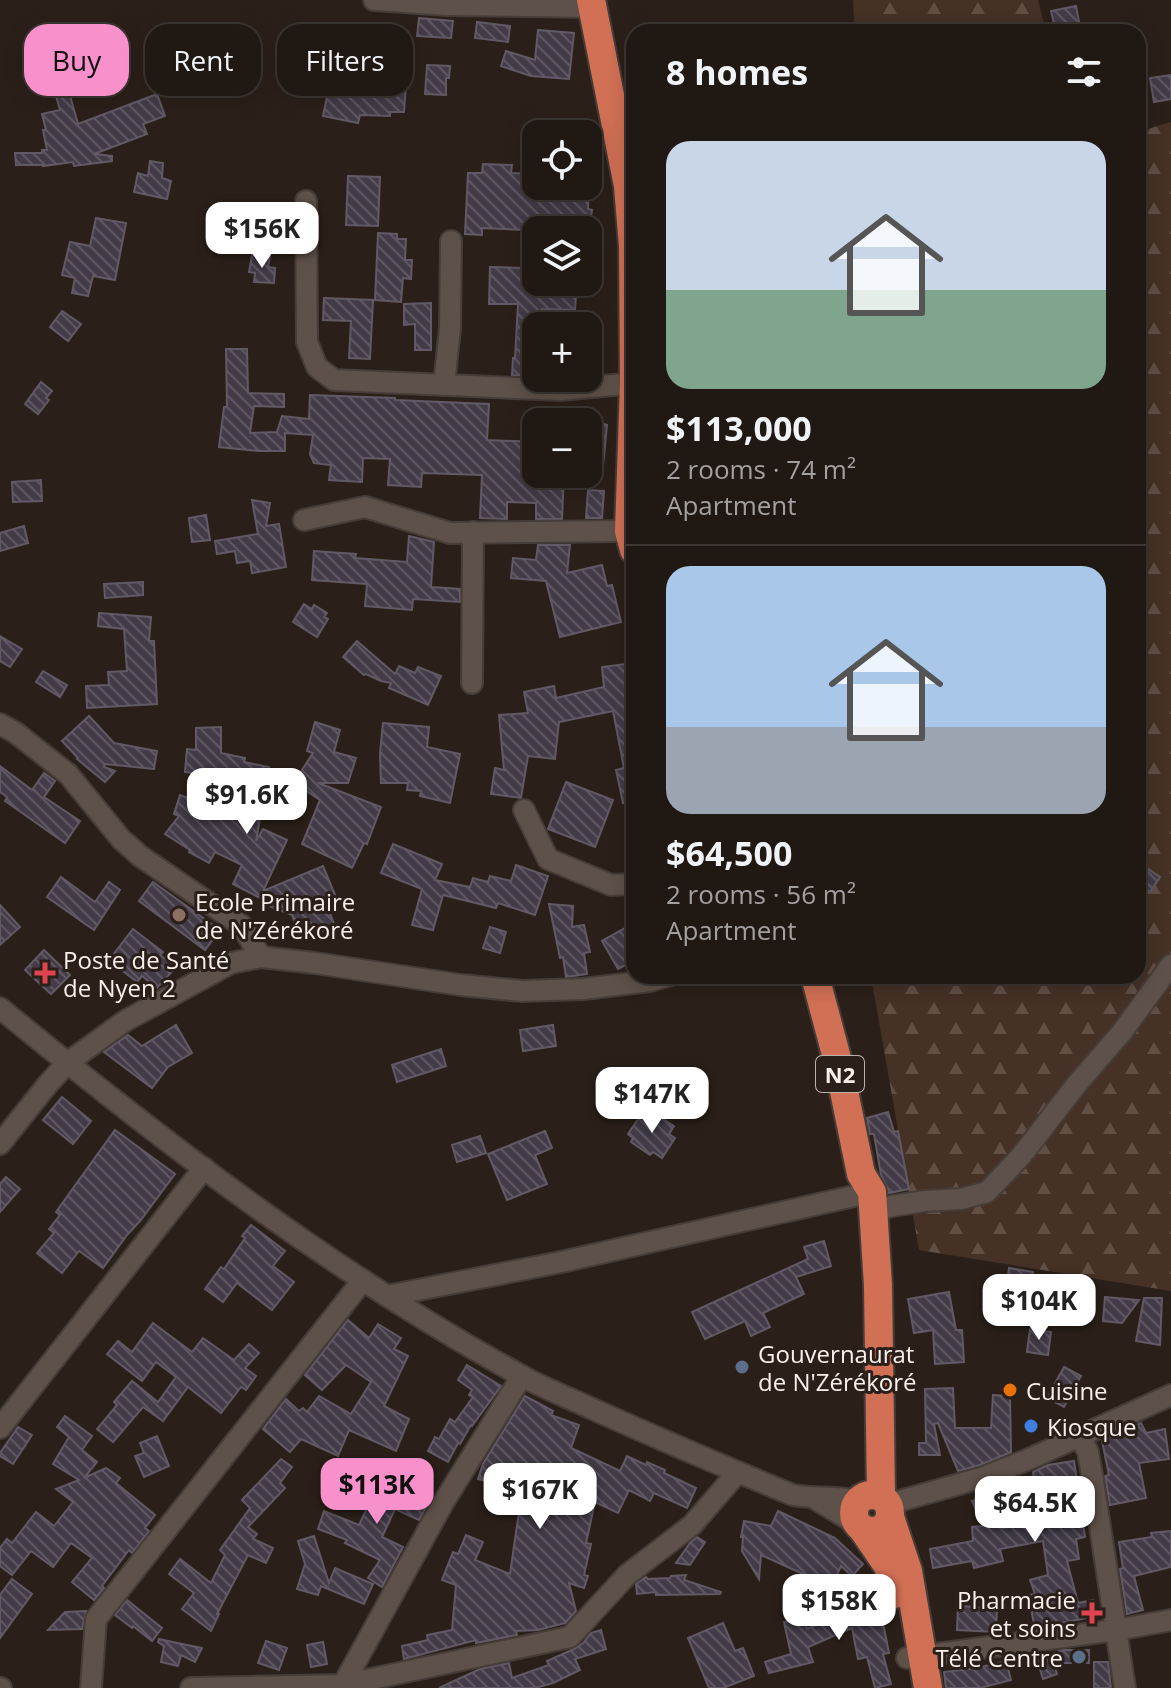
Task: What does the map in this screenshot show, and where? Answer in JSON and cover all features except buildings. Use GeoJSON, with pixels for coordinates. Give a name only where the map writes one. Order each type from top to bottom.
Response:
{"type":"FeatureCollection","features":[{"type":"Feature","properties":{"kind":"highway"},"geometry":{"type":"LineString","coordinates":[[592,3],[626,176]]}},
{"type":"Feature","properties":{"kind":"highway","name":"N2"},"geometry":{"type":"LineString","coordinates":[[817,984],[838,1062],[866,1193],[862,1253],[872,1510]]}},
{"type":"Feature","properties":{"kind":"highway"},"geometry":{"type":"LineString","coordinates":[[872,1510],[915,1657],[928,1688]]}},
{"type":"Feature","properties":{"kind":"highway"},"geometry":{"type":"LineString","coordinates":[[912,1688],[915,1657]]}},
{"type":"Feature","properties":{"kind":"street"},"geometry":{"type":"LineString","coordinates":[[374,0],[447,5],[592,3]]}},
{"type":"Feature","properties":{"kind":"street"},"geometry":{"type":"LineString","coordinates":[[306,201],[307,342],[317,367],[334,380],[561,390],[626,384]]}},
{"type":"Feature","properties":{"kind":"street"},"geometry":{"type":"LineString","coordinates":[[444,385],[450,328],[451,241]]}},
{"type":"Feature","properties":{"kind":"street"},"geometry":{"type":"LineString","coordinates":[[304,520],[365,507],[450,533],[626,540]]}},
{"type":"Feature","properties":{"kind":"street"},"geometry":{"type":"LineString","coordinates":[[472,683],[473,532]]}},
{"type":"Feature","properties":{"kind":"street"},"geometry":{"type":"LineString","coordinates":[[0,724],[68,774],[121,839],[140,856],[241,925],[261,957]]}},
{"type":"Feature","properties":{"kind":"street"},"geometry":{"type":"LineString","coordinates":[[524,810],[548,859],[611,885],[626,884]]}},
{"type":"Feature","properties":{"kind":"street"},"geometry":{"type":"LineString","coordinates":[[0,1144],[67,1063],[125,1021],[231,963],[261,957],[522,991],[626,984]]}},
{"type":"Feature","properties":{"kind":"street"},"geometry":{"type":"LineString","coordinates":[[387,1296],[561,1262],[866,1193],[892,1206],[961,1199],[987,1192],[1021,1156],[1122,1032],[1171,965]]}},
{"type":"Feature","properties":{"kind":"street"},"geometry":{"type":"LineString","coordinates":[[0,1008],[268,1217],[387,1296],[522,1376],[666,1442],[793,1495],[815,1499],[837,1497],[872,1510],[984,1477],[1171,1395]]}},
{"type":"Feature","properties":{"kind":"street"},"geometry":{"type":"LineString","coordinates":[[0,1428],[204,1168]]}},
{"type":"Feature","properties":{"kind":"street"},"geometry":{"type":"LineString","coordinates":[[91,1688],[96,1619],[363,1280]]}},
{"type":"Feature","properties":{"kind":"street"},"geometry":{"type":"LineString","coordinates":[[343,1685],[443,1503],[522,1376]]}},
{"type":"Feature","properties":{"kind":"street"},"geometry":{"type":"LineString","coordinates":[[1080,1436],[1088,1452],[1125,1688]]}},
{"type":"Feature","properties":{"kind":"street"},"geometry":{"type":"LineString","coordinates":[[191,1688],[343,1685],[570,1637],[627,1575],[692,1525],[738,1472]]}},
{"type":"Feature","properties":{"kind":"street"},"geometry":{"type":"LineString","coordinates":[[915,1657],[1171,1620]]}},
{"type":"Feature","properties":{"kind":"green space"},"geometry":{"type":"Polygon","coordinates":[[[853,0],[1038,0],[1044,24],[854,24],[853,0]]]}},
{"type":"Feature","properties":{"kind":"green space"},"geometry":{"type":"Polygon","coordinates":[[[1171,122],[1171,1291],[919,1250],[872,984],[1146,984],[1146,130],[1171,122]]]}},
{"type":"Feature","properties":{"kind":"place","name":"Ecole Primaire de N'Zérékoré"},"geometry":{"type":"Point","coordinates":[179,915]}},
{"type":"Feature","properties":{"kind":"place","name":"Poste de Santé de Nyen 2"},"geometry":{"type":"Point","coordinates":[45,973]}},
{"type":"Feature","properties":{"kind":"place","name":"Gouvernaurat de N'Zérékoré"},"geometry":{"type":"Point","coordinates":[742,1367]}},
{"type":"Feature","properties":{"kind":"place","name":"Cuisine"},"geometry":{"type":"Point","coordinates":[1010,1390]}},
{"type":"Feature","properties":{"kind":"place","name":"Kiosque"},"geometry":{"type":"Point","coordinates":[1031,1426]}},
{"type":"Feature","properties":{"kind":"place","name":"Pharmacie et soins"},"geometry":{"type":"Point","coordinates":[1092,1613]}},
{"type":"Feature","properties":{"kind":"place","name":"Télé Centre"},"geometry":{"type":"Point","coordinates":[1079,1657]}}]}
